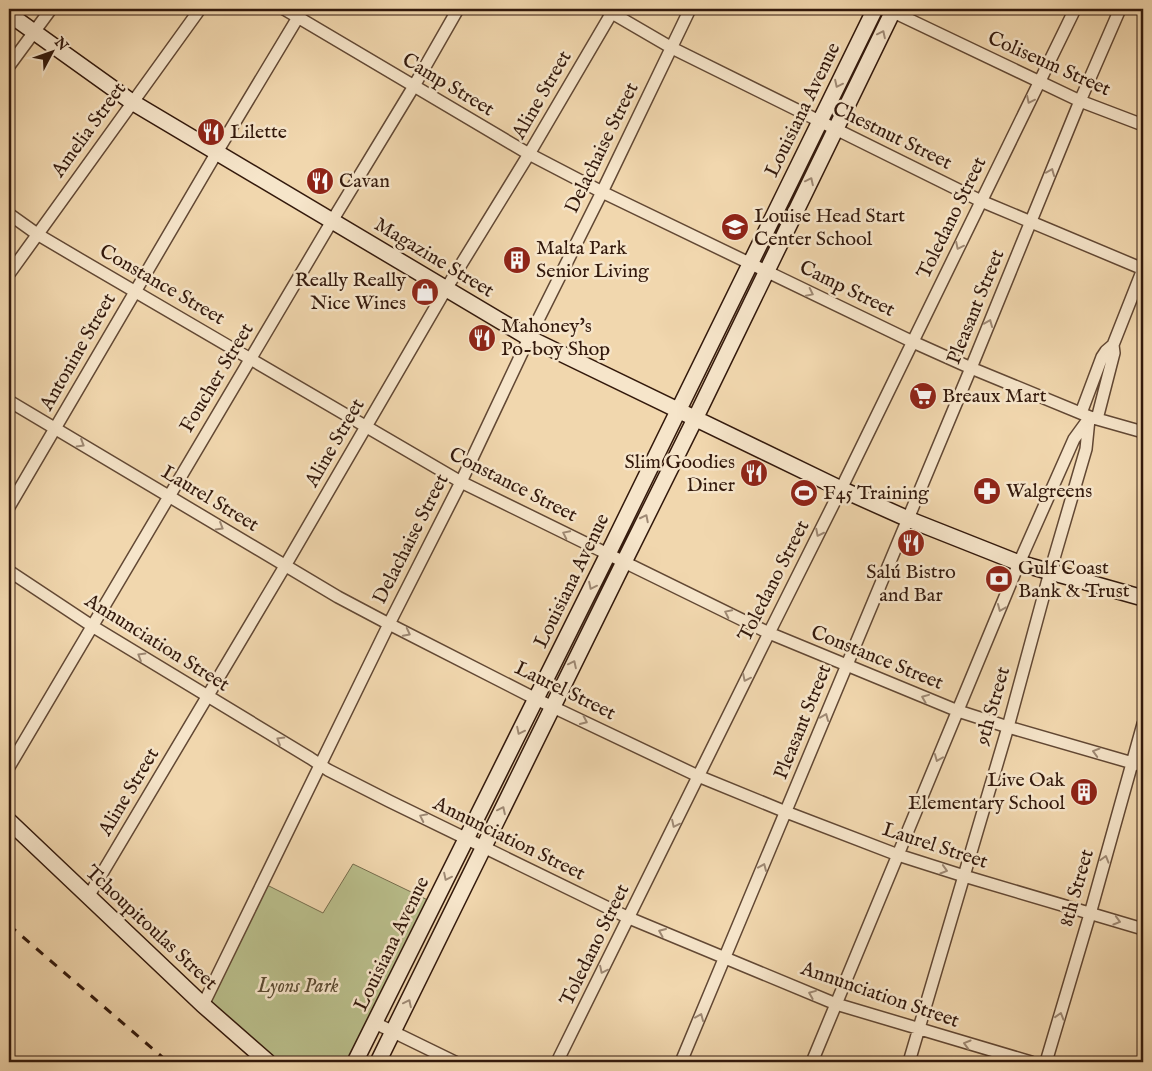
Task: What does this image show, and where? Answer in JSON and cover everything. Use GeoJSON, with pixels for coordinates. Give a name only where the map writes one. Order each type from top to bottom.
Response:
{"type":"FeatureCollection","features":[{"type":"Feature","properties":{"kind":"street"},"geometry":{"type":"LineString","coordinates":[[9,66],[51,9]]}},
{"type":"Feature","properties":{"kind":"street","name":"Amelia Street"},"geometry":{"type":"LineString","coordinates":[[9,274],[200,9]]}},
{"type":"Feature","properties":{"kind":"street","name":"Camp Street"},"geometry":{"type":"LineString","coordinates":[[284,9],[300,13],[414,86],[529,154],[602,192],[766,272],[971,368],[1089,416],[1143,432]]}},
{"type":"Feature","properties":{"kind":"street","name":"Foucher Street"},"geometry":{"type":"LineString","coordinates":[[9,767],[458,9]]}},
{"type":"Feature","properties":{"kind":"street","name":"Delachaise Street"},"geometry":{"type":"LineString","coordinates":[[202,1005],[389,624],[462,482],[529,338],[690,9]]}},
{"type":"Feature","properties":{"kind":"street","name":"Louisiana Avenue"},"geometry":{"type":"LineString","coordinates":[[354,1062],[608,554],[875,9]]}},
{"type":"Feature","properties":{"kind":"street","name":"Toledano Street"},"geometry":{"type":"LineString","coordinates":[[557,1062],[841,489],[1075,9]]}},
{"type":"Feature","properties":{"kind":"street","name":"Pleasant Street"},"geometry":{"type":"LineString","coordinates":[[681,1062],[971,368],[1080,101],[1120,9]]}},
{"type":"Feature","properties":{"kind":"street","name":"Chestnut Street"},"geometry":{"type":"LineString","coordinates":[[610,10],[672,48],[981,201],[1143,269]]}},
{"type":"Feature","properties":{"kind":"street","name":"Aline Street"},"geometry":{"type":"LineString","coordinates":[[88,897],[285,566],[446,289],[529,154],[610,10]]}},
{"type":"Feature","properties":{"kind":"street","name":"Louisiana Avenue"},"geometry":{"type":"LineString","coordinates":[[378,1062],[695,419],[836,129],[891,10]]}},
{"type":"Feature","properties":{"kind":"street","name":"Coliseum Street"},"geometry":{"type":"LineString","coordinates":[[891,10],[1080,101],[1143,125]]}},
{"type":"Feature","properties":{"kind":"street","name":"Antonine Street"},"geometry":{"type":"LineString","coordinates":[[9,507],[300,13]]}},
{"type":"Feature","properties":{"kind":"street","name":"Magazine Street"},"geometry":{"type":"LineString","coordinates":[[9,14],[132,102],[529,338],[841,489],[908,519],[1020,563],[1143,598]]}},
{"type":"Feature","properties":{"kind":"street","name":"Constance Street"},"geometry":{"type":"LineString","coordinates":[[9,214],[37,234],[462,482],[768,633],[958,711],[1138,764]]}},
{"type":"Feature","properties":{"kind":"street"},"geometry":{"type":"LineString","coordinates":[[812,1062],[1020,563],[1074,439],[1089,416],[1114,353],[1113,345],[1143,269]]}},
{"type":"Feature","properties":{"kind":"street"},"geometry":{"type":"LineString","coordinates":[[1089,416],[1102,357],[1106,350],[1113,345]]}},
{"type":"Feature","properties":{"kind":"street","name":"Laurel Street"},"geometry":{"type":"LineString","coordinates":[[9,401],[338,597],[536,699],[698,776],[898,856],[1143,929]]}},
{"type":"Feature","properties":{"kind":"street","name":"9th Street"},"geometry":{"type":"LineString","coordinates":[[909,1062],[1008,727],[1086,449],[1089,416]]}},
{"type":"Feature","properties":{"kind":"street"},"geometry":{"type":"LineString","coordinates":[[643,481],[660,489]]}},
{"type":"Feature","properties":{"kind":"street","name":"Annunciation Street"},"geometry":{"type":"LineString","coordinates":[[9,570],[92,626],[328,770],[629,918],[836,1004],[1031,1062]]}},
{"type":"Feature","properties":{"kind":"street","name":"8th Street"},"geometry":{"type":"LineString","coordinates":[[1046,1062],[1090,914],[1138,764],[1143,724]]}},
{"type":"Feature","properties":{"kind":"street","name":"Tchoupitoulas Street"},"geometry":{"type":"LineString","coordinates":[[9,821],[202,1005],[268,1062]]}},
{"type":"Feature","properties":{"kind":"street"},"geometry":{"type":"LineString","coordinates":[[375,1023],[455,1062]]}},
{"type":"Feature","properties":{"kind":"green space","name":"Lyons Park"},"geometry":{"type":"Polygon","coordinates":[[[353,864],[434,903],[355,1062],[268,1062],[203,1005],[263,883],[323,913],[353,864]]]}},
{"type":"Feature","properties":{"kind":"railway"},"geometry":{"type":"LineString","coordinates":[[9,925],[168,1062]]}},
{"type":"Feature","properties":{"kind":"place","name":"Lilette"},"geometry":{"type":"Point","coordinates":[211,132]}},
{"type":"Feature","properties":{"kind":"place","name":"Cavan"},"geometry":{"type":"Point","coordinates":[320,181]}},
{"type":"Feature","properties":{"kind":"place","name":"Louise Head Start Center School"},"geometry":{"type":"Point","coordinates":[735,227]}},
{"type":"Feature","properties":{"kind":"place","name":"Malta Park Senior Living"},"geometry":{"type":"Point","coordinates":[517,260]}},
{"type":"Feature","properties":{"kind":"place","name":"Really Really Nice Wines"},"geometry":{"type":"Point","coordinates":[425,292]}},
{"type":"Feature","properties":{"kind":"place","name":"Mahoney's Po-boy Shop"},"geometry":{"type":"Point","coordinates":[482,338]}},
{"type":"Feature","properties":{"kind":"place","name":"Breaux Mart"},"geometry":{"type":"Point","coordinates":[923,396]}},
{"type":"Feature","properties":{"kind":"place","name":"Slim Goodies Diner"},"geometry":{"type":"Point","coordinates":[754,473]}},
{"type":"Feature","properties":{"kind":"place","name":"Walgreens"},"geometry":{"type":"Point","coordinates":[987,491]}},
{"type":"Feature","properties":{"kind":"place","name":"F45 Training"},"geometry":{"type":"Point","coordinates":[804,493]}},
{"type":"Feature","properties":{"kind":"place","name":"Salú Bistro and Bar"},"geometry":{"type":"Point","coordinates":[911,543]}},
{"type":"Feature","properties":{"kind":"place","name":"Gulf Coast Bank & Trust"},"geometry":{"type":"Point","coordinates":[999,579]}},
{"type":"Feature","properties":{"kind":"place","name":"Live Oak Elementary School"},"geometry":{"type":"Point","coordinates":[1084,792]}}]}
